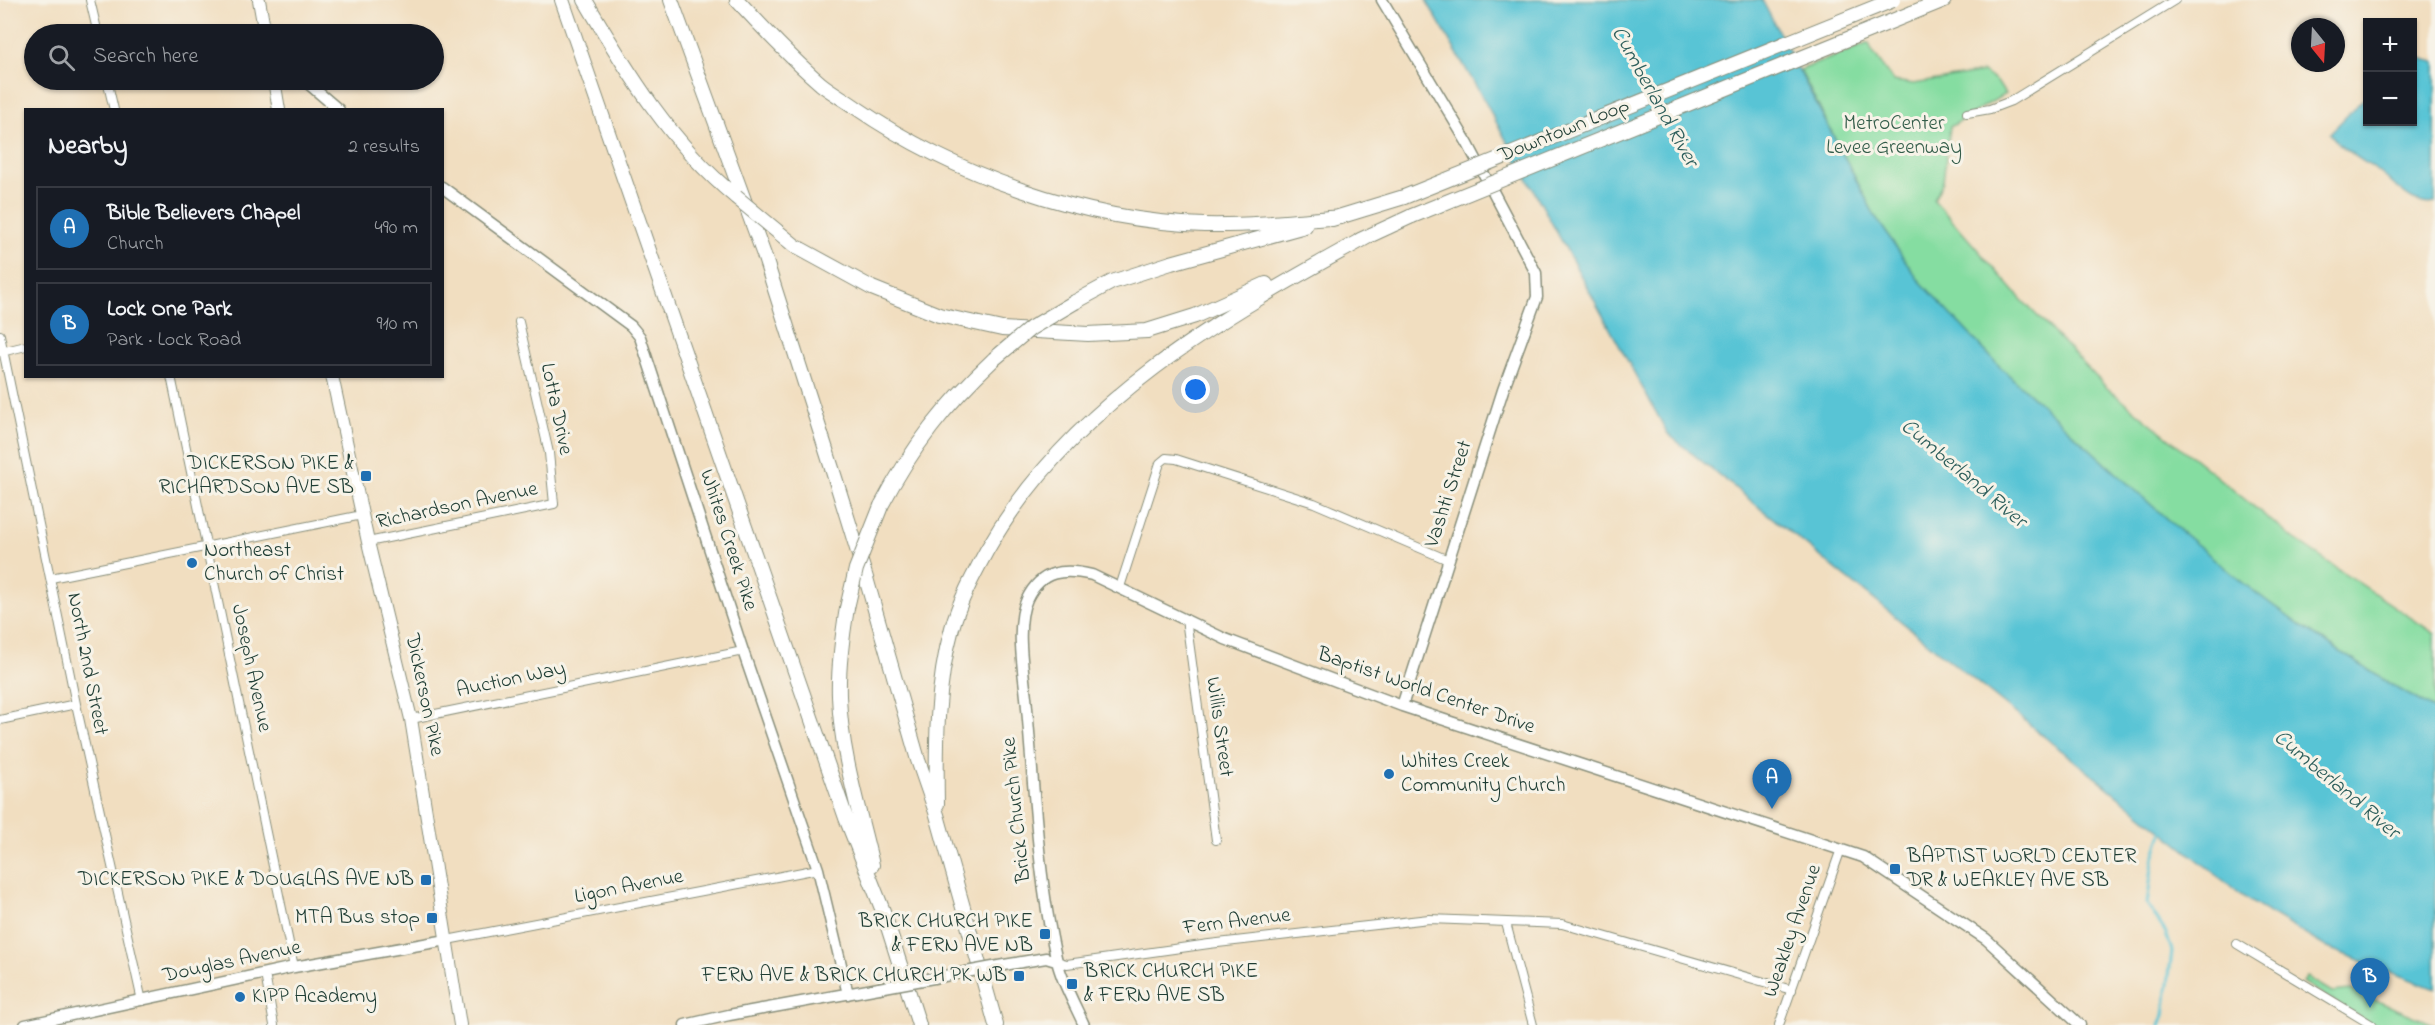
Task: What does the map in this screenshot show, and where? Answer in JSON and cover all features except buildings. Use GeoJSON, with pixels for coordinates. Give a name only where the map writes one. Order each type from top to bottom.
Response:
{"type":"FeatureCollection","features":[{"type":"Feature","properties":{"kind":"highway"},"geometry":{"type":"LineString","coordinates":[[562,0],[846,818],[883,911]]}},
{"type":"Feature","properties":{"kind":"highway"},"geometry":{"type":"LineString","coordinates":[[585,0],[659,118],[709,175],[795,246],[872,288],[939,315],[1002,328],[1088,334],[1147,331],[1195,316],[1367,237]]}},
{"type":"Feature","properties":{"kind":"highway"},"geometry":{"type":"LineString","coordinates":[[671,0],[764,255],[860,556],[918,760],[937,815],[996,1025]]}},
{"type":"Feature","properties":{"kind":"highway"},"geometry":{"type":"LineString","coordinates":[[737,0],[774,40],[831,91],[875,121],[932,153],[999,182],[1059,201],[1140,219],[1216,224],[1264,224],[1341,217]]}},
{"type":"Feature","properties":{"kind":"highway","name":"Downtown Loop"},"geometry":{"type":"LineString","coordinates":[[1341,217],[1404,197],[1893,0]]}},
{"type":"Feature","properties":{"kind":"highway","name":"Downtown Loop"},"geometry":{"type":"LineString","coordinates":[[1367,237],[1412,216],[1944,0]]}},
{"type":"Feature","properties":{"kind":"highway"},"geometry":{"type":"LineString","coordinates":[[919,1025],[883,911],[845,753],[839,696],[840,654],[847,608],[856,569],[881,507],[901,469],[958,393],[1031,328],[1113,282],[1171,263],[1341,217]]}},
{"type":"Feature","properties":{"kind":"highway"},"geometry":{"type":"LineString","coordinates":[[937,815],[936,746],[940,680],[952,626],[978,567],[1006,516],[1043,470],[1087,423],[1136,382],[1196,336],[1263,294],[1367,237]]}},
{"type":"Feature","properties":{"kind":"main road"},"geometry":{"type":"LineString","coordinates":[[259,0],[263,24]]}},
{"type":"Feature","properties":{"kind":"main road"},"geometry":{"type":"LineString","coordinates":[[276,90],[279,108]]}},
{"type":"Feature","properties":{"kind":"main road","name":"Dickerson Pike"},"geometry":{"type":"LineString","coordinates":[[332,378],[368,542],[411,719],[460,1025]]}},
{"type":"Feature","properties":{"kind":"street"},"geometry":{"type":"LineString","coordinates":[[90,0],[96,24]]}},
{"type":"Feature","properties":{"kind":"street","name":"Vashti Street"},"geometry":{"type":"LineString","coordinates":[[1382,0],[1468,144],[1510,222],[1536,273],[1537,297],[1503,390],[1402,706]]}},
{"type":"Feature","properties":{"kind":"street"},"geometry":{"type":"LineString","coordinates":[[1967,113],[1990,109],[2011,101],[2175,0]]}},
{"type":"Feature","properties":{"kind":"street"},"geometry":{"type":"LineString","coordinates":[[109,90],[114,108]]}},
{"type":"Feature","properties":{"kind":"street"},"geometry":{"type":"LineString","coordinates":[[316,90],[337,108]]}},
{"type":"Feature","properties":{"kind":"street","name":"Whites Creek Pike"},"geometry":{"type":"LineString","coordinates":[[444,188],[631,326],[640,337],[818,870],[848,994]]}},
{"type":"Feature","properties":{"kind":"street","name":"Lotta Drive"},"geometry":{"type":"LineString","coordinates":[[519,322],[549,453],[554,504]]}},
{"type":"Feature","properties":{"kind":"street","name":"North 2nd Street"},"geometry":{"type":"LineString","coordinates":[[0,335],[76,704],[142,1001]]}},
{"type":"Feature","properties":{"kind":"street"},"geometry":{"type":"LineString","coordinates":[[2,352],[24,346]]}},
{"type":"Feature","properties":{"kind":"street","name":"Joseph Avenue"},"geometry":{"type":"LineString","coordinates":[[171,378],[294,968]]}},
{"type":"Feature","properties":{"kind":"street"},"geometry":{"type":"LineString","coordinates":[[1120,588],[1160,463],[1166,458],[1176,459],[1314,503],[1448,560]]}},
{"type":"Feature","properties":{"kind":"street","name":"Richardson Avenue"},"geometry":{"type":"LineString","coordinates":[[368,542],[554,504]]}},
{"type":"Feature","properties":{"kind":"street","name":"Richardson Avenue"},"geometry":{"type":"LineString","coordinates":[[51,578],[362,515]]}},
{"type":"Feature","properties":{"kind":"street","name":"Baptist World Center Drive"},"geometry":{"type":"LineString","coordinates":[[1033,588],[1053,573],[1071,570],[1092,575],[1226,639],[1402,706],[1863,857],[1986,939],[2080,1025]]}},
{"type":"Feature","properties":{"kind":"street","name":"Brick Church Pike"},"geometry":{"type":"LineString","coordinates":[[1033,588],[1022,612],[1022,646],[1033,783],[1048,918],[1056,961],[1084,1025]]}},
{"type":"Feature","properties":{"kind":"street","name":"Willis Street"},"geometry":{"type":"LineString","coordinates":[[1186,619],[1216,840]]}},
{"type":"Feature","properties":{"kind":"street","name":"Auction Way"},"geometry":{"type":"LineString","coordinates":[[411,719],[743,651]]}},
{"type":"Feature","properties":{"kind":"street"},"geometry":{"type":"LineString","coordinates":[[0,720],[76,704]]}},
{"type":"Feature","properties":{"kind":"street","name":"Weakley Avenue"},"geometry":{"type":"LineString","coordinates":[[1779,1025],[1841,849]]}},
{"type":"Feature","properties":{"kind":"street","name":"Ligon Avenue"},"geometry":{"type":"LineString","coordinates":[[447,940],[818,870]]}},
{"type":"Feature","properties":{"kind":"street","name":"Fern Avenue"},"geometry":{"type":"LineString","coordinates":[[685,1025],[1046,958],[1067,964],[1209,944],[1429,919],[1562,924],[1792,990]]}},
{"type":"Feature","properties":{"kind":"street"},"geometry":{"type":"LineString","coordinates":[[1506,923],[1533,1025]]}},
{"type":"Feature","properties":{"kind":"street","name":"Douglas Avenue"},"geometry":{"type":"LineString","coordinates":[[25,1025],[294,968],[447,940]]}},
{"type":"Feature","properties":{"kind":"street"},"geometry":{"type":"LineString","coordinates":[[2237,945],[2372,1025]]}},
{"type":"Feature","properties":{"kind":"street"},"geometry":{"type":"LineString","coordinates":[[265,974],[274,1025]]}},
{"type":"Feature","properties":{"kind":"green space","name":"MetroCenter Levee Greenway"},"geometry":{"type":"Polygon","coordinates":[[[1869,43],[1893,81],[1914,84],[1983,72],[1998,83],[2005,94],[1950,127],[1943,181],[1934,200],[2021,299],[2106,387],[2295,540],[2435,634],[2435,710],[2302,627],[2243,583],[2170,522],[2000,367],[1917,278],[1875,216],[1800,70],[1869,43]]]}},
{"type":"Feature","properties":{"kind":"green space"},"geometry":{"type":"Polygon","coordinates":[[[2307,977],[2332,992],[2351,990],[2435,1025],[2372,1025],[2303,982],[2307,977]]]}},
{"type":"Feature","properties":{"kind":"water","name":"Cumberland River"},"geometry":{"type":"Polygon","coordinates":[[[1426,0],[1762,0],[1875,216],[1917,278],[2000,367],[2170,522],[2243,583],[2302,627],[2435,710],[2435,989],[2328,948],[2249,901],[1668,434],[1484,100],[1426,0]]]}},
{"type":"Feature","properties":{"kind":"water"},"geometry":{"type":"Polygon","coordinates":[[[2417,57],[2435,62],[2435,203],[2421,203],[2407,196],[2379,172],[2346,150],[2330,133],[2363,99],[2363,126],[2417,126],[2417,57]]]}},
{"type":"Feature","properties":{"kind":"waterway"},"geometry":{"type":"LineString","coordinates":[[2160,1025],[2164,1015],[2172,951],[2166,933],[2147,904],[2153,861],[2163,830]]}},
{"type":"Feature","properties":{"kind":"place","name":"DICKERSON PIKE & RICHARDSON AVE SB"},"geometry":{"type":"Point","coordinates":[366,476]}},
{"type":"Feature","properties":{"kind":"place","name":"Northeast Church of Christ"},"geometry":{"type":"Point","coordinates":[192,563]}},
{"type":"Feature","properties":{"kind":"place","name":"Whites Creek Community Church"},"geometry":{"type":"Point","coordinates":[1389,774]}},
{"type":"Feature","properties":{"kind":"place","name":"Bible Believers Chapel"},"geometry":{"type":"Point","coordinates":[1772,809]}},
{"type":"Feature","properties":{"kind":"place","name":"BAPTIST WORLD CENTER DR & WEAKLEY AVE SB"},"geometry":{"type":"Point","coordinates":[1895,869]}},
{"type":"Feature","properties":{"kind":"place","name":"DICKERSON PIKE & DOUGLAS AVE NB"},"geometry":{"type":"Point","coordinates":[426,880]}},
{"type":"Feature","properties":{"kind":"place","name":"MTA Bus stop"},"geometry":{"type":"Point","coordinates":[432,918]}},
{"type":"Feature","properties":{"kind":"place","name":"BRICK CHURCH PIKE & FERN AVE NB"},"geometry":{"type":"Point","coordinates":[1045,934]}},
{"type":"Feature","properties":{"kind":"place","name":"FERN AVE & BRICK CHURCH PK WB"},"geometry":{"type":"Point","coordinates":[1019,976]}},
{"type":"Feature","properties":{"kind":"place","name":"BRICK CHURCH PIKE & FERN AVE SB"},"geometry":{"type":"Point","coordinates":[1072,984]}},
{"type":"Feature","properties":{"kind":"place","name":"KIPP Academy"},"geometry":{"type":"Point","coordinates":[240,997]}},
{"type":"Feature","properties":{"kind":"place","name":"Lock One Park"},"geometry":{"type":"Point","coordinates":[2370,1008]}}]}
